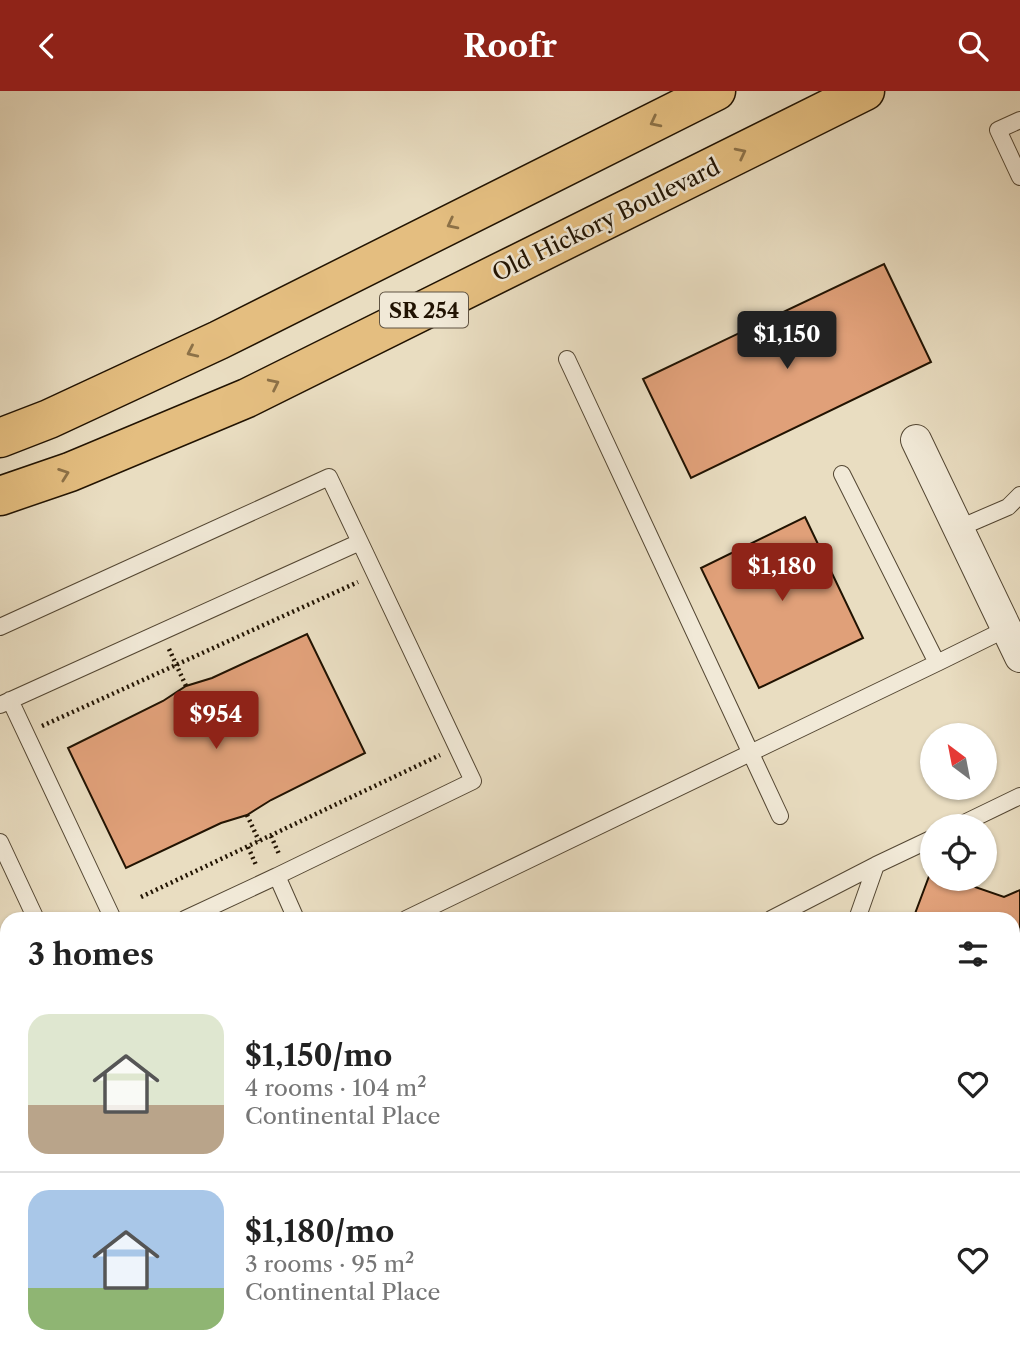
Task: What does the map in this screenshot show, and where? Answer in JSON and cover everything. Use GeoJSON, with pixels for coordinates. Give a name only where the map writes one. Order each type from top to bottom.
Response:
{"type":"FeatureCollection","features":[{"type":"Feature","properties":{"kind":"main road","name":"SR 254"},"geometry":{"type":"LineString","coordinates":[[0,438],[49,419],[219,340],[716,91]]}},
{"type":"Feature","properties":{"kind":"main road","name":"Old Hickory Boulevard"},"geometry":{"type":"LineString","coordinates":[[0,496],[70,472],[247,398],[847,95]]}},
{"type":"Feature","properties":{"kind":"street"},"geometry":{"type":"LineString","coordinates":[[916,440],[1020,657]]}},
{"type":"Feature","properties":{"kind":"lane"},"geometry":{"type":"LineString","coordinates":[[1020,120],[999,130],[1020,177]]}},
{"type":"Feature","properties":{"kind":"lane"},"geometry":{"type":"LineString","coordinates":[[567,359],[780,816]]}},
{"type":"Feature","properties":{"kind":"lane"},"geometry":{"type":"LineString","coordinates":[[842,474],[937,663]]}},
{"type":"Feature","properties":{"kind":"lane"},"geometry":{"type":"LineString","coordinates":[[0,627],[329,477],[473,781],[200,912]]}},
{"type":"Feature","properties":{"kind":"lane"},"geometry":{"type":"LineString","coordinates":[[957,529],[1008,507],[1020,495]]}},
{"type":"Feature","properties":{"kind":"lane"},"geometry":{"type":"LineString","coordinates":[[110,912],[26,734],[5,703],[360,542]]}},
{"type":"Feature","properties":{"kind":"lane"},"geometry":{"type":"LineString","coordinates":[[420,912],[1006,629]]}},
{"type":"Feature","properties":{"kind":"lane"},"geometry":{"type":"LineString","coordinates":[[983,814],[1020,796]]}},
{"type":"Feature","properties":{"kind":"lane"},"geometry":{"type":"LineString","coordinates":[[0,842],[33,912]]}},
{"type":"Feature","properties":{"kind":"lane"},"geometry":{"type":"LineString","coordinates":[[785,912],[920,844]]}},
{"type":"Feature","properties":{"kind":"lane"},"geometry":{"type":"LineString","coordinates":[[859,912],[876,865]]}},
{"type":"Feature","properties":{"kind":"lane"},"geometry":{"type":"LineString","coordinates":[[277,876],[293,912]]}},
{"type":"Feature","properties":{"kind":"path"},"geometry":{"type":"LineString","coordinates":[[26,734],[375,574]]}},
{"type":"Feature","properties":{"kind":"path"},"geometry":{"type":"LineString","coordinates":[[161,632],[186,687]]}},
{"type":"Feature","properties":{"kind":"path"},"geometry":{"type":"LineString","coordinates":[[141,897],[457,747]]}},
{"type":"Feature","properties":{"kind":"path"},"geometry":{"type":"LineString","coordinates":[[247,815],[259,841]]}},
{"type":"Feature","properties":{"kind":"building"},"geometry":{"type":"Polygon","coordinates":[[[884,264],[931,362],[691,478],[643,379],[884,264]]]}},
{"type":"Feature","properties":{"kind":"building"},"geometry":{"type":"Polygon","coordinates":[[[805,517],[863,638],[759,688],[701,568],[805,517]]]}},
{"type":"Feature","properties":{"kind":"building"},"geometry":{"type":"Polygon","coordinates":[[[307,634],[365,753],[271,800],[247,815],[221,823],[126,868],[68,748],[163,701],[186,686],[212,678],[307,634]]]}},
{"type":"Feature","properties":{"kind":"building"},"geometry":{"type":"Polygon","coordinates":[[[1020,890],[1020,912],[916,912],[924,891],[987,891],[1004,897],[1020,890]]]}}]}
